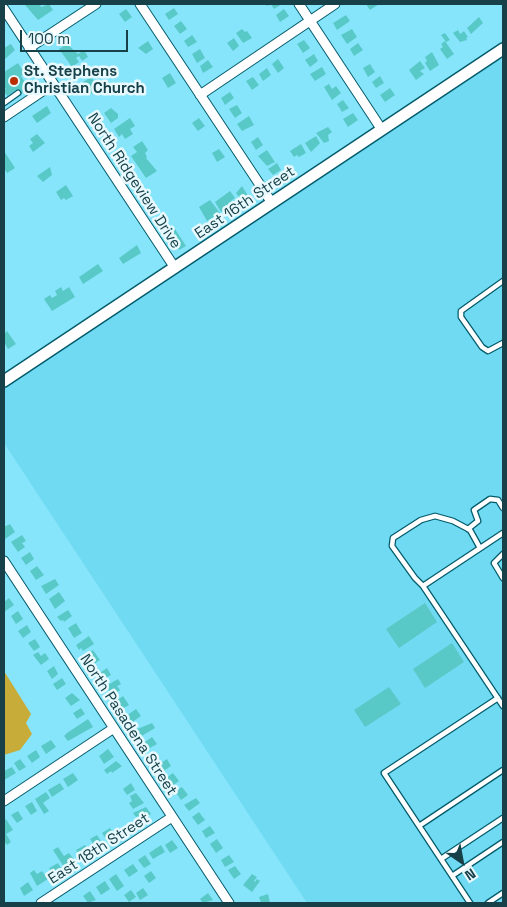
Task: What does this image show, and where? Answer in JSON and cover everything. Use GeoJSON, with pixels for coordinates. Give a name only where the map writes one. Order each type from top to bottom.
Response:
{"type":"FeatureCollection","features":[{"type":"Feature","properties":{"kind":"street"},"geometry":{"type":"LineString","coordinates":[[30,48],[96,4]]}},
{"type":"Feature","properties":{"kind":"street"},"geometry":{"type":"LineString","coordinates":[[140,4],[272,203]]}},
{"type":"Feature","properties":{"kind":"street"},"geometry":{"type":"LineString","coordinates":[[299,4],[382,130]]}},
{"type":"Feature","properties":{"kind":"street"},"geometry":{"type":"LineString","coordinates":[[200,94],[335,4]]}},
{"type":"Feature","properties":{"kind":"street","name":"North Ridgeview Drive"},"geometry":{"type":"LineString","coordinates":[[4,9],[175,268]]}},
{"type":"Feature","properties":{"kind":"street","name":"East 16th Street"},"geometry":{"type":"LineString","coordinates":[[4,381],[503,49]]}},
{"type":"Feature","properties":{"kind":"street"},"geometry":{"type":"LineString","coordinates":[[4,117],[54,84]]}},
{"type":"Feature","properties":{"kind":"street","name":"North Pasadena Street"},"geometry":{"type":"LineString","coordinates":[[4,562],[229,903]]}},
{"type":"Feature","properties":{"kind":"street"},"geometry":{"type":"LineString","coordinates":[[4,801],[114,728]]}},
{"type":"Feature","properties":{"kind":"street","name":"East 18th Street"},"geometry":{"type":"LineString","coordinates":[[41,903],[172,817]]}},
{"type":"Feature","properties":{"kind":"lane"},"geometry":{"type":"LineString","coordinates":[[28,86],[34,84],[42,92]]}},
{"type":"Feature","properties":{"kind":"lane"},"geometry":{"type":"LineString","coordinates":[[4,102],[18,93]]}},
{"type":"Feature","properties":{"kind":"lane"},"geometry":{"type":"LineString","coordinates":[[503,281],[461,311],[461,317],[482,347],[488,351],[503,343]]}},
{"type":"Feature","properties":{"kind":"lane"},"geometry":{"type":"LineString","coordinates":[[468,529],[478,521],[474,510],[490,499],[498,500],[503,508]]}},
{"type":"Feature","properties":{"kind":"lane"},"geometry":{"type":"LineString","coordinates":[[480,548],[468,529],[453,521],[428,516],[393,538],[392,546],[423,586],[503,706]]}},
{"type":"Feature","properties":{"kind":"lane"},"geometry":{"type":"LineString","coordinates":[[423,586],[503,533]]}},
{"type":"Feature","properties":{"kind":"lane"},"geometry":{"type":"LineString","coordinates":[[503,554],[494,563],[503,578]]}},
{"type":"Feature","properties":{"kind":"lane"},"geometry":{"type":"LineString","coordinates":[[470,903],[384,773],[498,698]]}},
{"type":"Feature","properties":{"kind":"lane"},"geometry":{"type":"LineString","coordinates":[[419,826],[503,770]]}},
{"type":"Feature","properties":{"kind":"lane"},"geometry":{"type":"LineString","coordinates":[[441,859],[503,818]]}},
{"type":"Feature","properties":{"kind":"lane"},"geometry":{"type":"LineString","coordinates":[[452,876],[503,842]]}},
{"type":"Feature","properties":{"kind":"lane"},"geometry":{"type":"LineString","coordinates":[[488,903],[503,893]]}},
{"type":"Feature","properties":{"kind":"shaded area"},"geometry":{"type":"Polygon","coordinates":[[[499,57],[503,64],[503,903],[307,903],[4,443],[4,388],[499,57]]]}},
{"type":"Feature","properties":{"kind":"shaded area"},"geometry":{"type":"Polygon","coordinates":[[[4,671],[31,714],[26,723],[32,734],[20,750],[4,755],[4,671]]]}},
{"type":"Feature","properties":{"kind":"building"},"geometry":{"type":"Polygon","coordinates":[[[40,4],[41,7],[49,4],[53,10],[38,20],[25,5],[40,4]]]}},
{"type":"Feature","properties":{"kind":"building"},"geometry":{"type":"Polygon","coordinates":[[[271,4],[282,4],[274,9],[271,4]]]}},
{"type":"Feature","properties":{"kind":"building"},"geometry":{"type":"Polygon","coordinates":[[[366,4],[379,4],[370,10],[366,4]]]}},
{"type":"Feature","properties":{"kind":"building"},"geometry":{"type":"Polygon","coordinates":[[[174,8],[178,14],[169,20],[165,14],[174,8]]]}},
{"type":"Feature","properties":{"kind":"building"},"geometry":{"type":"Polygon","coordinates":[[[126,9],[132,17],[125,22],[119,14],[126,9]]]}},
{"type":"Feature","properties":{"kind":"building"},"geometry":{"type":"Polygon","coordinates":[[[284,9],[289,16],[280,22],[276,15],[284,9]]]}},
{"type":"Feature","properties":{"kind":"building"},"geometry":{"type":"Polygon","coordinates":[[[346,15],[350,21],[337,30],[333,23],[346,15]]]}},
{"type":"Feature","properties":{"kind":"building"},"geometry":{"type":"Polygon","coordinates":[[[479,17],[483,23],[471,34],[467,28],[479,17]]]}},
{"type":"Feature","properties":{"kind":"building"},"geometry":{"type":"Polygon","coordinates":[[[181,21],[187,29],[180,34],[174,26],[181,21]]]}},
{"type":"Feature","properties":{"kind":"building"},"geometry":{"type":"Polygon","coordinates":[[[242,29],[245,32],[247,31],[252,38],[243,43],[236,33],[242,29]]]}},
{"type":"Feature","properties":{"kind":"building"},"geometry":{"type":"Polygon","coordinates":[[[352,29],[357,37],[347,44],[341,35],[352,29]]]}},
{"type":"Feature","properties":{"kind":"building"},"geometry":{"type":"Polygon","coordinates":[[[458,30],[460,34],[464,31],[468,37],[466,38],[467,40],[460,42],[453,33],[458,30]]]}},
{"type":"Feature","properties":{"kind":"building"},"geometry":{"type":"Polygon","coordinates":[[[445,33],[450,40],[446,42],[441,35],[445,33]]]}},
{"type":"Feature","properties":{"kind":"building"},"geometry":{"type":"Polygon","coordinates":[[[192,35],[197,42],[188,47],[184,41],[192,35]]]}},
{"type":"Feature","properties":{"kind":"building"},"geometry":{"type":"Polygon","coordinates":[[[234,38],[239,46],[233,51],[227,43],[234,38]]]}},
{"type":"Feature","properties":{"kind":"building"},"geometry":{"type":"Polygon","coordinates":[[[304,40],[310,48],[303,53],[297,44],[304,40]]]}},
{"type":"Feature","properties":{"kind":"building"},"geometry":{"type":"Polygon","coordinates":[[[148,41],[153,49],[146,54],[138,48],[148,41]]]}},
{"type":"Feature","properties":{"kind":"building"},"geometry":{"type":"Polygon","coordinates":[[[445,41],[454,54],[447,59],[440,49],[443,47],[441,44],[445,41]]]}},
{"type":"Feature","properties":{"kind":"building"},"geometry":{"type":"Polygon","coordinates":[[[358,43],[363,50],[354,56],[350,49],[358,43]]]}},
{"type":"Feature","properties":{"kind":"building"},"geometry":{"type":"Polygon","coordinates":[[[11,44],[15,50],[4,60],[4,48],[11,44]]]}},
{"type":"Feature","properties":{"kind":"building"},"geometry":{"type":"Polygon","coordinates":[[[67,44],[78,54],[84,50],[88,57],[82,61],[79,56],[76,58],[79,62],[72,67],[59,49],[67,44]]]}},
{"type":"Feature","properties":{"kind":"building"},"geometry":{"type":"Polygon","coordinates":[[[200,49],[205,58],[197,63],[192,54],[200,49]]]}},
{"type":"Feature","properties":{"kind":"building"},"geometry":{"type":"Polygon","coordinates":[[[432,52],[439,65],[430,71],[425,63],[427,61],[425,57],[432,52]]]}},
{"type":"Feature","properties":{"kind":"building"},"geometry":{"type":"Polygon","coordinates":[[[314,54],[318,61],[310,67],[305,60],[314,54]]]}},
{"type":"Feature","properties":{"kind":"building"},"geometry":{"type":"Polygon","coordinates":[[[278,59],[284,68],[278,73],[272,64],[278,59]]]}},
{"type":"Feature","properties":{"kind":"building"},"geometry":{"type":"Polygon","coordinates":[[[208,60],[213,67],[203,73],[200,66],[208,60]]]}},
{"type":"Feature","properties":{"kind":"building"},"geometry":{"type":"Polygon","coordinates":[[[420,61],[425,68],[420,71],[424,74],[416,80],[409,70],[420,61]]]}},
{"type":"Feature","properties":{"kind":"building","name":"St. Stephens Christian Church"},"geometry":{"type":"Polygon","coordinates":[[[18,63],[25,74],[21,76],[29,88],[19,95],[16,90],[7,96],[4,91],[6,88],[4,88],[4,72],[18,63]]]}},
{"type":"Feature","properties":{"kind":"building"},"geometry":{"type":"Polygon","coordinates":[[[370,64],[375,72],[368,77],[363,68],[370,64]]]}},
{"type":"Feature","properties":{"kind":"building"},"geometry":{"type":"Polygon","coordinates":[[[322,67],[326,74],[315,81],[310,74],[322,67]]]}},
{"type":"Feature","properties":{"kind":"building"},"geometry":{"type":"Polygon","coordinates":[[[267,68],[271,75],[263,81],[259,74],[267,68]]]}},
{"type":"Feature","properties":{"kind":"building"},"geometry":{"type":"Polygon","coordinates":[[[170,73],[176,83],[168,88],[162,78],[170,73]]]}},
{"type":"Feature","properties":{"kind":"building"},"geometry":{"type":"Polygon","coordinates":[[[380,76],[384,83],[376,88],[372,82],[380,76]]]}},
{"type":"Feature","properties":{"kind":"building"},"geometry":{"type":"Polygon","coordinates":[[[91,77],[99,89],[90,95],[83,82],[91,77]]]}},
{"type":"Feature","properties":{"kind":"building"},"geometry":{"type":"Polygon","coordinates":[[[253,77],[259,85],[252,90],[246,81],[253,77]]]}},
{"type":"Feature","properties":{"kind":"building"},"geometry":{"type":"Polygon","coordinates":[[[329,84],[332,89],[336,86],[341,93],[332,100],[324,87],[329,84]]]}},
{"type":"Feature","properties":{"kind":"building"},"geometry":{"type":"Polygon","coordinates":[[[390,88],[395,95],[385,102],[380,95],[390,88]]]}},
{"type":"Feature","properties":{"kind":"building"},"geometry":{"type":"Polygon","coordinates":[[[230,92],[234,98],[225,105],[221,98],[230,92]]]}},
{"type":"Feature","properties":{"kind":"building"},"geometry":{"type":"Polygon","coordinates":[[[343,100],[349,108],[342,112],[337,104],[343,100]]]}},
{"type":"Feature","properties":{"kind":"building"},"geometry":{"type":"Polygon","coordinates":[[[237,105],[242,113],[235,118],[229,109],[237,105]]]}},
{"type":"Feature","properties":{"kind":"building"},"geometry":{"type":"Polygon","coordinates":[[[47,106],[51,113],[37,123],[32,116],[47,106]]]}},
{"type":"Feature","properties":{"kind":"building"},"geometry":{"type":"Polygon","coordinates":[[[111,108],[118,114],[118,118],[111,123],[104,113],[111,108]]]}},
{"type":"Feature","properties":{"kind":"building"},"geometry":{"type":"Polygon","coordinates":[[[353,113],[358,120],[348,127],[343,119],[353,113]]]}},
{"type":"Feature","properties":{"kind":"building"},"geometry":{"type":"Polygon","coordinates":[[[249,116],[254,125],[242,131],[237,124],[249,116]]]}},
{"type":"Feature","properties":{"kind":"building"},"geometry":{"type":"Polygon","coordinates":[[[130,118],[135,126],[130,129],[133,134],[125,139],[122,134],[119,137],[114,129],[130,118]]]}},
{"type":"Feature","properties":{"kind":"building"},"geometry":{"type":"Polygon","coordinates":[[[199,118],[205,126],[198,131],[192,123],[199,118]]]}},
{"type":"Feature","properties":{"kind":"building"},"geometry":{"type":"Polygon","coordinates":[[[328,127],[332,132],[328,135],[329,141],[324,143],[316,133],[328,127]]]}},
{"type":"Feature","properties":{"kind":"building"},"geometry":{"type":"Polygon","coordinates":[[[37,134],[45,143],[33,152],[29,146],[33,143],[30,139],[37,134]]]}},
{"type":"Feature","properties":{"kind":"building"},"geometry":{"type":"Polygon","coordinates":[[[316,136],[320,143],[311,152],[305,143],[316,136]]]}},
{"type":"Feature","properties":{"kind":"building"},"geometry":{"type":"Polygon","coordinates":[[[258,137],[263,145],[256,150],[251,142],[258,137]]]}},
{"type":"Feature","properties":{"kind":"building"},"geometry":{"type":"Polygon","coordinates":[[[142,141],[148,150],[145,153],[146,158],[157,171],[146,178],[131,156],[137,152],[133,147],[142,141]]]}},
{"type":"Feature","properties":{"kind":"building"},"geometry":{"type":"Polygon","coordinates":[[[301,144],[306,153],[299,157],[297,155],[294,157],[290,151],[301,144]]]}},
{"type":"Feature","properties":{"kind":"building"},"geometry":{"type":"Polygon","coordinates":[[[219,149],[225,157],[217,162],[212,153],[219,149]]]}},
{"type":"Feature","properties":{"kind":"building"},"geometry":{"type":"Polygon","coordinates":[[[267,150],[275,162],[267,166],[258,156],[267,150]]]}},
{"type":"Feature","properties":{"kind":"building"},"geometry":{"type":"Polygon","coordinates":[[[4,151],[15,168],[7,173],[4,168],[4,151]]]}},
{"type":"Feature","properties":{"kind":"building"},"geometry":{"type":"Polygon","coordinates":[[[277,163],[281,170],[273,175],[268,169],[277,163]]]}},
{"type":"Feature","properties":{"kind":"building"},"geometry":{"type":"Polygon","coordinates":[[[50,167],[52,175],[43,182],[37,176],[50,167]]]}},
{"type":"Feature","properties":{"kind":"building"},"geometry":{"type":"Polygon","coordinates":[[[66,185],[73,196],[66,200],[64,198],[61,200],[56,192],[66,185]]]}},
{"type":"Feature","properties":{"kind":"building"},"geometry":{"type":"Polygon","coordinates":[[[242,186],[252,202],[246,206],[236,193],[242,186]]]}},
{"type":"Feature","properties":{"kind":"building"},"geometry":{"type":"Polygon","coordinates":[[[230,191],[235,198],[231,201],[233,204],[221,212],[215,202],[230,191]]]}},
{"type":"Feature","properties":{"kind":"building"},"geometry":{"type":"Polygon","coordinates":[[[210,200],[220,213],[207,221],[199,207],[210,200]]]}},
{"type":"Feature","properties":{"kind":"building"},"geometry":{"type":"Polygon","coordinates":[[[175,229],[186,246],[179,250],[167,234],[175,229]]]}},
{"type":"Feature","properties":{"kind":"building"},"geometry":{"type":"Polygon","coordinates":[[[137,245],[141,253],[123,264],[119,258],[137,245]]]}},
{"type":"Feature","properties":{"kind":"building"},"geometry":{"type":"Polygon","coordinates":[[[98,264],[103,271],[83,284],[79,277],[98,264]]]}},
{"type":"Feature","properties":{"kind":"building"},"geometry":{"type":"Polygon","coordinates":[[[61,287],[63,291],[69,287],[75,297],[52,311],[44,299],[50,295],[52,298],[57,295],[55,291],[61,287]]]}},
{"type":"Feature","properties":{"kind":"building"},"geometry":{"type":"Polygon","coordinates":[[[7,331],[16,344],[8,349],[4,342],[4,334],[7,331]]]}},
{"type":"Feature","properties":{"kind":"building"},"geometry":{"type":"Polygon","coordinates":[[[10,524],[15,532],[5,539],[4,527],[10,524]]]}},
{"type":"Feature","properties":{"kind":"building"},"geometry":{"type":"Polygon","coordinates":[[[22,535],[26,541],[22,543],[25,547],[18,552],[11,542],[22,535]]]}},
{"type":"Feature","properties":{"kind":"building"},"geometry":{"type":"Polygon","coordinates":[[[30,552],[34,559],[26,565],[21,558],[30,552]]]}},
{"type":"Feature","properties":{"kind":"building"},"geometry":{"type":"Polygon","coordinates":[[[37,566],[44,575],[36,580],[30,571],[37,566]]]}},
{"type":"Feature","properties":{"kind":"building"},"geometry":{"type":"Polygon","coordinates":[[[55,579],[59,585],[46,594],[41,586],[55,579]]]}},
{"type":"Feature","properties":{"kind":"building"},"geometry":{"type":"Polygon","coordinates":[[[59,592],[65,601],[55,609],[49,599],[59,592]]]}},
{"type":"Feature","properties":{"kind":"building"},"geometry":{"type":"Polygon","coordinates":[[[9,598],[14,605],[4,612],[4,602],[9,598]]]}},
{"type":"Feature","properties":{"kind":"building"},"geometry":{"type":"Polygon","coordinates":[[[425,603],[437,622],[399,648],[386,629],[425,603]]]}},
{"type":"Feature","properties":{"kind":"building"},"geometry":{"type":"Polygon","coordinates":[[[68,610],[72,616],[64,622],[57,617],[68,610]]]}},
{"type":"Feature","properties":{"kind":"building"},"geometry":{"type":"Polygon","coordinates":[[[18,611],[23,619],[16,624],[11,616],[18,611]]]}},
{"type":"Feature","properties":{"kind":"building"},"geometry":{"type":"Polygon","coordinates":[[[76,623],[82,633],[74,638],[68,628],[76,623]]]}},
{"type":"Feature","properties":{"kind":"building"},"geometry":{"type":"Polygon","coordinates":[[[27,625],[31,632],[23,638],[18,631],[27,625]]]}},
{"type":"Feature","properties":{"kind":"building"},"geometry":{"type":"Polygon","coordinates":[[[89,636],[94,644],[83,651],[81,648],[79,650],[76,645],[89,636]]]}},
{"type":"Feature","properties":{"kind":"building"},"geometry":{"type":"Polygon","coordinates":[[[35,639],[40,647],[34,651],[28,643],[35,639]]]}},
{"type":"Feature","properties":{"kind":"building"},"geometry":{"type":"Polygon","coordinates":[[[452,643],[464,662],[425,688],[413,669],[452,643]]]}},
{"type":"Feature","properties":{"kind":"building"},"geometry":{"type":"Polygon","coordinates":[[[93,650],[100,660],[92,665],[86,655],[93,650]]]}},
{"type":"Feature","properties":{"kind":"building"},"geometry":{"type":"Polygon","coordinates":[[[38,652],[41,656],[45,653],[49,659],[41,665],[33,655],[38,652]]]}},
{"type":"Feature","properties":{"kind":"building"},"geometry":{"type":"Polygon","coordinates":[[[54,666],[58,674],[52,679],[47,671],[54,666]]]}},
{"type":"Feature","properties":{"kind":"building"},"geometry":{"type":"Polygon","coordinates":[[[107,668],[111,675],[102,680],[98,674],[107,668]]]}},
{"type":"Feature","properties":{"kind":"building"},"geometry":{"type":"Polygon","coordinates":[[[62,678],[66,684],[57,690],[53,684],[62,678]]]}},
{"type":"Feature","properties":{"kind":"building"},"geometry":{"type":"Polygon","coordinates":[[[118,679],[121,684],[117,686],[120,690],[113,696],[106,686],[118,679]]]}},
{"type":"Feature","properties":{"kind":"building"},"geometry":{"type":"Polygon","coordinates":[[[389,687],[401,704],[365,727],[354,710],[389,687]]]}},
{"type":"Feature","properties":{"kind":"building"},"geometry":{"type":"Polygon","coordinates":[[[72,693],[80,700],[71,706],[65,698],[72,693]]]}},
{"type":"Feature","properties":{"kind":"building"},"geometry":{"type":"Polygon","coordinates":[[[123,696],[129,705],[122,709],[116,701],[123,696]]]}},
{"type":"Feature","properties":{"kind":"building"},"geometry":{"type":"Polygon","coordinates":[[[81,708],[85,714],[77,719],[73,713],[81,708]]]}},
{"type":"Feature","properties":{"kind":"building"},"geometry":{"type":"Polygon","coordinates":[[[136,709],[141,716],[131,723],[126,716],[136,709]]]}},
{"type":"Feature","properties":{"kind":"building"},"geometry":{"type":"Polygon","coordinates":[[[88,719],[93,727],[68,741],[64,736],[88,719]]]}},
{"type":"Feature","properties":{"kind":"building"},"geometry":{"type":"Polygon","coordinates":[[[152,723],[155,728],[140,737],[135,730],[152,723]]]}},
{"type":"Feature","properties":{"kind":"building"},"geometry":{"type":"Polygon","coordinates":[[[152,737],[157,744],[145,749],[142,744],[152,737]]]}},
{"type":"Feature","properties":{"kind":"building"},"geometry":{"type":"Polygon","coordinates":[[[51,740],[56,747],[46,754],[41,746],[51,740]]]}},
{"type":"Feature","properties":{"kind":"building"},"geometry":{"type":"Polygon","coordinates":[[[108,749],[114,757],[104,764],[99,756],[108,749]]]}},
{"type":"Feature","properties":{"kind":"building"},"geometry":{"type":"Polygon","coordinates":[[[36,750],[40,757],[32,763],[27,756],[36,750]]]}},
{"type":"Feature","properties":{"kind":"building"},"geometry":{"type":"Polygon","coordinates":[[[20,759],[26,767],[19,771],[14,763],[20,759]]]}},
{"type":"Feature","properties":{"kind":"building"},"geometry":{"type":"Polygon","coordinates":[[[167,759],[171,766],[161,773],[158,765],[167,759]]]}},
{"type":"Feature","properties":{"kind":"building"},"geometry":{"type":"Polygon","coordinates":[[[116,761],[122,766],[107,774],[104,770],[116,761]]]}},
{"type":"Feature","properties":{"kind":"building"},"geometry":{"type":"Polygon","coordinates":[[[12,767],[16,773],[4,780],[4,771],[12,767]]]}},
{"type":"Feature","properties":{"kind":"building"},"geometry":{"type":"Polygon","coordinates":[[[73,773],[78,780],[68,787],[63,779],[73,773]]]}},
{"type":"Feature","properties":{"kind":"building"},"geometry":{"type":"Polygon","coordinates":[[[173,773],[179,781],[172,786],[166,778],[173,773]]]}},
{"type":"Feature","properties":{"kind":"building"},"geometry":{"type":"Polygon","coordinates":[[[60,783],[64,789],[52,797],[48,790],[60,783]]]}},
{"type":"Feature","properties":{"kind":"building"},"geometry":{"type":"Polygon","coordinates":[[[131,783],[135,790],[127,795],[123,789],[131,783]]]}},
{"type":"Feature","properties":{"kind":"building"},"geometry":{"type":"Polygon","coordinates":[[[182,787],[188,795],[181,800],[175,791],[182,787]]]}},
{"type":"Feature","properties":{"kind":"building"},"geometry":{"type":"Polygon","coordinates":[[[46,792],[50,798],[43,803],[49,811],[44,814],[35,799],[46,792]]]}},
{"type":"Feature","properties":{"kind":"building"},"geometry":{"type":"Polygon","coordinates":[[[136,793],[144,803],[133,809],[129,803],[132,801],[130,796],[136,793]]]}},
{"type":"Feature","properties":{"kind":"building"},"geometry":{"type":"Polygon","coordinates":[[[196,798],[200,803],[189,811],[184,805],[196,798]]]}},
{"type":"Feature","properties":{"kind":"building"},"geometry":{"type":"Polygon","coordinates":[[[32,802],[37,811],[31,815],[25,806],[32,802]]]}},
{"type":"Feature","properties":{"kind":"building"},"geometry":{"type":"Polygon","coordinates":[[[146,807],[151,814],[142,821],[133,813],[146,807]]]}},
{"type":"Feature","properties":{"kind":"building"},"geometry":{"type":"Polygon","coordinates":[[[18,811],[23,819],[17,823],[11,815],[18,811]]]}},
{"type":"Feature","properties":{"kind":"building"},"geometry":{"type":"Polygon","coordinates":[[[199,812],[205,820],[198,825],[192,817],[199,812]]]}},
{"type":"Feature","properties":{"kind":"building"},"geometry":{"type":"Polygon","coordinates":[[[6,819],[13,830],[6,834],[11,842],[7,845],[4,841],[4,821],[6,819]]]}},
{"type":"Feature","properties":{"kind":"building"},"geometry":{"type":"Polygon","coordinates":[[[210,826],[215,833],[206,838],[202,831],[210,826]]]}},
{"type":"Feature","properties":{"kind":"building"},"geometry":{"type":"Polygon","coordinates":[[[110,828],[115,835],[108,842],[102,833],[110,828]]]}},
{"type":"Feature","properties":{"kind":"building"},"geometry":{"type":"Polygon","coordinates":[[[97,835],[102,843],[96,848],[90,839],[97,835]]]}},
{"type":"Feature","properties":{"kind":"building"},"geometry":{"type":"Polygon","coordinates":[[[217,839],[223,848],[216,853],[210,844],[217,839]]]}},
{"type":"Feature","properties":{"kind":"building"},"geometry":{"type":"Polygon","coordinates":[[[172,840],[178,848],[170,853],[165,845],[172,840]]]}},
{"type":"Feature","properties":{"kind":"building"},"geometry":{"type":"Polygon","coordinates":[[[85,845],[90,852],[81,858],[76,850],[85,845]]]}},
{"type":"Feature","properties":{"kind":"building"},"geometry":{"type":"Polygon","coordinates":[[[161,845],[165,852],[153,859],[149,853],[161,845]]]}},
{"type":"Feature","properties":{"kind":"building"},"geometry":{"type":"Polygon","coordinates":[[[58,847],[64,856],[69,853],[75,861],[64,867],[53,850],[58,847]]]}},
{"type":"Feature","properties":{"kind":"building"},"geometry":{"type":"Polygon","coordinates":[[[145,855],[151,864],[144,868],[138,860],[145,855]]]}},
{"type":"Feature","properties":{"kind":"building"},"geometry":{"type":"Polygon","coordinates":[[[229,855],[234,862],[225,867],[221,860],[229,855]]]}},
{"type":"Feature","properties":{"kind":"building"},"geometry":{"type":"Polygon","coordinates":[[[58,863],[62,870],[54,876],[49,868],[58,863]]]}},
{"type":"Feature","properties":{"kind":"building"},"geometry":{"type":"Polygon","coordinates":[[[133,864],[138,871],[129,877],[124,870],[133,864]]]}},
{"type":"Feature","properties":{"kind":"building"},"geometry":{"type":"Polygon","coordinates":[[[235,866],[241,874],[234,879],[228,870],[235,866]]]}},
{"type":"Feature","properties":{"kind":"building"},"geometry":{"type":"Polygon","coordinates":[[[34,870],[37,874],[42,871],[48,879],[37,886],[30,873],[34,870]]]}},
{"type":"Feature","properties":{"kind":"building"},"geometry":{"type":"Polygon","coordinates":[[[151,871],[156,878],[149,883],[144,876],[151,871]]]}},
{"type":"Feature","properties":{"kind":"building"},"geometry":{"type":"Polygon","coordinates":[[[116,874],[124,886],[117,891],[109,879],[116,874]]]}},
{"type":"Feature","properties":{"kind":"building"},"geometry":{"type":"Polygon","coordinates":[[[252,874],[257,877],[255,882],[257,879],[260,881],[252,892],[243,885],[252,874]]]}},
{"type":"Feature","properties":{"kind":"building"},"geometry":{"type":"Polygon","coordinates":[[[105,881],[110,889],[101,895],[96,887],[105,881]]]}},
{"type":"Feature","properties":{"kind":"building"},"geometry":{"type":"Polygon","coordinates":[[[28,882],[33,890],[24,896],[20,888],[28,882]]]}},
{"type":"Feature","properties":{"kind":"building"},"geometry":{"type":"Polygon","coordinates":[[[143,888],[148,895],[140,900],[136,893],[143,888]]]}},
{"type":"Feature","properties":{"kind":"building"},"geometry":{"type":"Polygon","coordinates":[[[131,890],[136,897],[129,902],[124,895],[131,890]]]}},
{"type":"Feature","properties":{"kind":"building"},"geometry":{"type":"Polygon","coordinates":[[[90,891],[96,900],[88,903],[83,896],[90,891]]]}},
{"type":"Feature","properties":{"kind":"building"},"geometry":{"type":"Polygon","coordinates":[[[208,893],[213,900],[203,903],[200,899],[208,893]]]}},
{"type":"Feature","properties":{"kind":"building"},"geometry":{"type":"Polygon","coordinates":[[[268,894],[270,903],[261,903],[259,897],[268,894]]]}},
{"type":"Feature","properties":{"kind":"place","name":"St. Stephens Christian Church"},"geometry":{"type":"Point","coordinates":[14,81]}}]}
